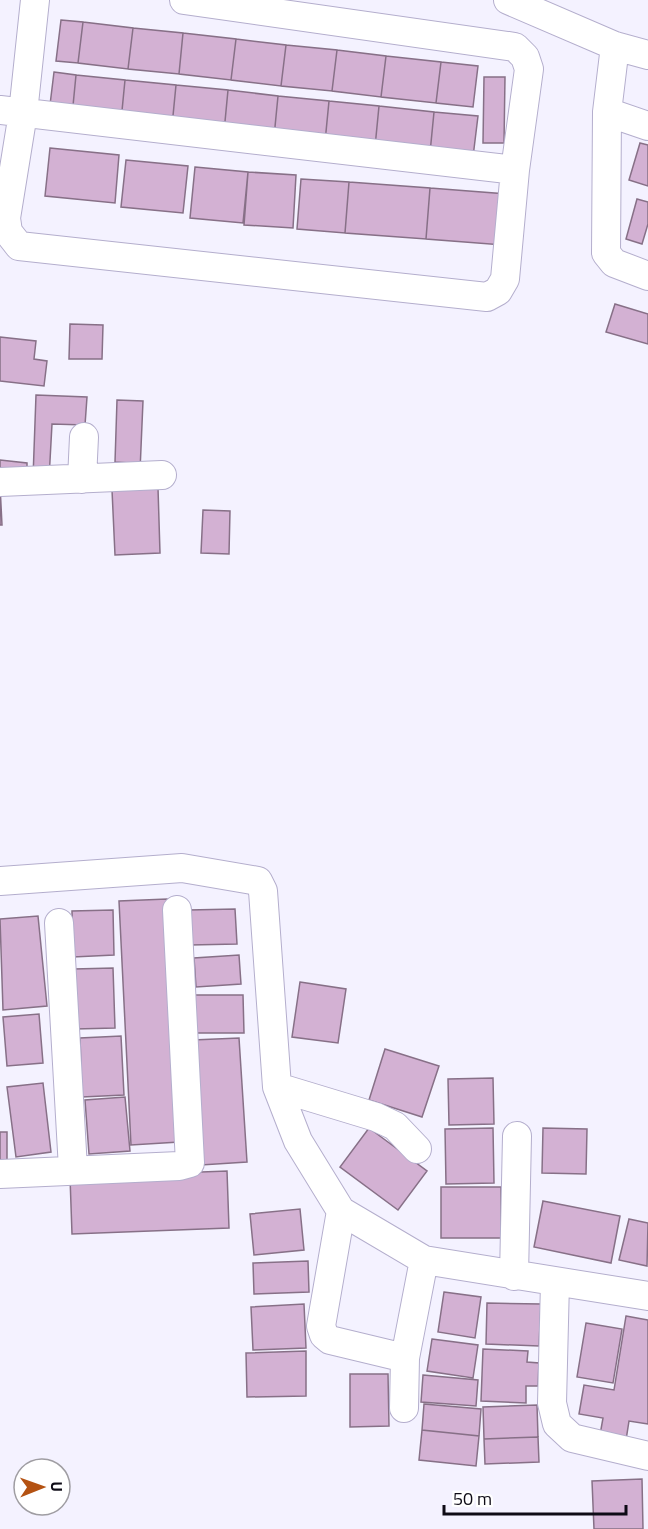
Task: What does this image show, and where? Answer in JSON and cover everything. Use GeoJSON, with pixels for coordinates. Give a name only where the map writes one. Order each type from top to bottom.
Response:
{"type":"FeatureCollection","features":[{"type":"Feature","properties":{"kind":"street"},"geometry":{"type":"LineString","coordinates":[[35,0],[12,112],[6,218],[8,232],[19,246],[487,297],[498,291],[505,279],[515,170],[529,69],[525,57],[515,47],[184,0]]}},
{"type":"Feature","properties":{"kind":"street"},"geometry":{"type":"LineString","coordinates":[[508,0],[615,46],[648,56]]}},
{"type":"Feature","properties":{"kind":"street"},"geometry":{"type":"LineString","coordinates":[[615,46],[607,112],[606,253],[614,263],[648,276]]}},
{"type":"Feature","properties":{"kind":"street"},"geometry":{"type":"LineString","coordinates":[[12,112],[515,170]]}},
{"type":"Feature","properties":{"kind":"street"},"geometry":{"type":"LineString","coordinates":[[607,112],[648,126]]}},
{"type":"Feature","properties":{"kind":"street"},"geometry":{"type":"LineString","coordinates":[[82,478],[84,437]]}},
{"type":"Feature","properties":{"kind":"street"},"geometry":{"type":"LineString","coordinates":[[0,482],[162,476]]}},
{"type":"Feature","properties":{"kind":"street"},"geometry":{"type":"LineString","coordinates":[[0,881],[182,868],[258,881],[262,891],[277,1088],[297,1141],[341,1211],[424,1260],[648,1296]]}},
{"type":"Feature","properties":{"kind":"street"},"geometry":{"type":"LineString","coordinates":[[0,1174],[179,1166],[191,1161],[177,910]]}},
{"type":"Feature","properties":{"kind":"street"},"geometry":{"type":"LineString","coordinates":[[59,923],[73,1169]]}},
{"type":"Feature","properties":{"kind":"street"},"geometry":{"type":"LineString","coordinates":[[277,1088],[376,1117],[395,1126],[417,1149]]}},
{"type":"Feature","properties":{"kind":"street"},"geometry":{"type":"LineString","coordinates":[[513,1276],[517,1136]]}},
{"type":"Feature","properties":{"kind":"street"},"geometry":{"type":"LineString","coordinates":[[341,1211],[321,1326],[324,1335],[330,1340],[405,1358]]}},
{"type":"Feature","properties":{"kind":"street"},"geometry":{"type":"LineString","coordinates":[[404,1408],[405,1358],[424,1260]]}},
{"type":"Feature","properties":{"kind":"street"},"geometry":{"type":"LineString","coordinates":[[555,1282],[552,1404],[557,1424],[572,1438],[648,1456]]}},
{"type":"Feature","properties":{"kind":"building"},"geometry":{"type":"Polygon","coordinates":[[[61,20],[83,22],[78,63],[56,61],[61,20]]]}},
{"type":"Feature","properties":{"kind":"building"},"geometry":{"type":"Polygon","coordinates":[[[83,22],[133,28],[128,69],[78,63],[83,22]]]}},
{"type":"Feature","properties":{"kind":"building"},"geometry":{"type":"Polygon","coordinates":[[[133,28],[183,33],[179,74],[128,69],[133,28]]]}},
{"type":"Feature","properties":{"kind":"building"},"geometry":{"type":"Polygon","coordinates":[[[183,33],[236,39],[231,80],[179,74],[183,33]]]}},
{"type":"Feature","properties":{"kind":"building"},"geometry":{"type":"Polygon","coordinates":[[[236,39],[286,45],[281,86],[231,80],[236,39]]]}},
{"type":"Feature","properties":{"kind":"building"},"geometry":{"type":"Polygon","coordinates":[[[286,45],[337,50],[332,91],[281,86],[286,45]]]}},
{"type":"Feature","properties":{"kind":"building"},"geometry":{"type":"Polygon","coordinates":[[[337,50],[386,56],[381,97],[332,91],[337,50]]]}},
{"type":"Feature","properties":{"kind":"building"},"geometry":{"type":"Polygon","coordinates":[[[386,56],[441,62],[436,103],[381,97],[386,56]]]}},
{"type":"Feature","properties":{"kind":"building"},"geometry":{"type":"Polygon","coordinates":[[[441,62],[478,66],[473,107],[436,103],[441,62]]]}},
{"type":"Feature","properties":{"kind":"building"},"geometry":{"type":"Polygon","coordinates":[[[54,72],[76,75],[72,116],[49,113],[54,72]]]}},
{"type":"Feature","properties":{"kind":"building"},"geometry":{"type":"Polygon","coordinates":[[[76,75],[125,80],[121,121],[72,116],[76,75]]]}},
{"type":"Feature","properties":{"kind":"building"},"geometry":{"type":"Polygon","coordinates":[[[484,77],[505,77],[504,143],[483,143],[484,77]]]}},
{"type":"Feature","properties":{"kind":"building"},"geometry":{"type":"Polygon","coordinates":[[[125,80],[176,85],[172,126],[121,121],[125,80]]]}},
{"type":"Feature","properties":{"kind":"building"},"geometry":{"type":"Polygon","coordinates":[[[176,85],[228,90],[224,132],[172,126],[176,85]]]}},
{"type":"Feature","properties":{"kind":"building"},"geometry":{"type":"Polygon","coordinates":[[[228,90],[278,96],[274,137],[224,132],[228,90]]]}},
{"type":"Feature","properties":{"kind":"building"},"geometry":{"type":"Polygon","coordinates":[[[278,96],[329,101],[325,142],[274,137],[278,96]]]}},
{"type":"Feature","properties":{"kind":"building"},"geometry":{"type":"Polygon","coordinates":[[[329,101],[379,106],[375,147],[325,142],[329,101]]]}},
{"type":"Feature","properties":{"kind":"building"},"geometry":{"type":"Polygon","coordinates":[[[379,106],[434,112],[430,153],[375,147],[379,106]]]}},
{"type":"Feature","properties":{"kind":"building"},"geometry":{"type":"Polygon","coordinates":[[[434,112],[478,116],[473,157],[430,153],[434,112]]]}},
{"type":"Feature","properties":{"kind":"building"},"geometry":{"type":"Polygon","coordinates":[[[640,143],[648,145],[648,186],[629,180],[640,143]]]}},
{"type":"Feature","properties":{"kind":"building"},"geometry":{"type":"Polygon","coordinates":[[[50,148],[119,155],[115,203],[45,196],[50,148]]]}},
{"type":"Feature","properties":{"kind":"building"},"geometry":{"type":"Polygon","coordinates":[[[126,160],[188,166],[183,213],[121,207],[126,160]]]}},
{"type":"Feature","properties":{"kind":"building"},"geometry":{"type":"Polygon","coordinates":[[[195,167],[248,172],[243,223],[190,218],[195,167]]]}},
{"type":"Feature","properties":{"kind":"building"},"geometry":{"type":"Polygon","coordinates":[[[248,172],[296,175],[293,228],[244,225],[248,172]]]}},
{"type":"Feature","properties":{"kind":"building"},"geometry":{"type":"Polygon","coordinates":[[[301,179],[349,182],[345,233],[297,229],[301,179]]]}},
{"type":"Feature","properties":{"kind":"building"},"geometry":{"type":"Polygon","coordinates":[[[349,182],[430,188],[426,239],[345,233],[349,182]]]}},
{"type":"Feature","properties":{"kind":"building"},"geometry":{"type":"Polygon","coordinates":[[[430,188],[507,194],[503,245],[426,239],[430,188]]]}},
{"type":"Feature","properties":{"kind":"building"},"geometry":{"type":"Polygon","coordinates":[[[637,199],[648,202],[648,224],[642,244],[626,239],[637,199]]]}},
{"type":"Feature","properties":{"kind":"building"},"geometry":{"type":"Polygon","coordinates":[[[615,304],[648,314],[648,344],[606,332],[615,304]]]}},
{"type":"Feature","properties":{"kind":"building"},"geometry":{"type":"Polygon","coordinates":[[[70,324],[103,325],[102,359],[69,359],[70,324]]]}},
{"type":"Feature","properties":{"kind":"building"},"geometry":{"type":"Polygon","coordinates":[[[0,337],[36,341],[34,359],[47,361],[44,386],[0,381],[0,337]]]}},
{"type":"Feature","properties":{"kind":"building"},"geometry":{"type":"Polygon","coordinates":[[[36,395],[87,397],[85,425],[52,424],[49,479],[33,478],[36,395]]]}},
{"type":"Feature","properties":{"kind":"building"},"geometry":{"type":"Polygon","coordinates":[[[117,400],[143,401],[140,471],[130,463],[115,462],[117,400]]]}},
{"type":"Feature","properties":{"kind":"building"},"geometry":{"type":"Polygon","coordinates":[[[0,460],[27,463],[27,478],[0,479],[0,460]]]}},
{"type":"Feature","properties":{"kind":"building"},"geometry":{"type":"Polygon","coordinates":[[[0,485],[2,525],[0,525],[0,485]]]}},
{"type":"Feature","properties":{"kind":"building"},"geometry":{"type":"Polygon","coordinates":[[[158,488],[160,553],[115,555],[112,490],[158,488]]]}},
{"type":"Feature","properties":{"kind":"building"},"geometry":{"type":"Polygon","coordinates":[[[203,510],[230,511],[229,554],[201,553],[203,510]]]}},
{"type":"Feature","properties":{"kind":"building"},"geometry":{"type":"Polygon","coordinates":[[[167,899],[179,1142],[131,1145],[119,901],[167,899]]]}},
{"type":"Feature","properties":{"kind":"building"},"geometry":{"type":"Polygon","coordinates":[[[235,909],[237,944],[190,945],[189,910],[235,909]]]}},
{"type":"Feature","properties":{"kind":"building"},"geometry":{"type":"Polygon","coordinates":[[[113,910],[114,955],[73,957],[72,911],[113,910]]]}},
{"type":"Feature","properties":{"kind":"building"},"geometry":{"type":"Polygon","coordinates":[[[38,916],[47,1006],[3,1010],[0,919],[38,916]]]}},
{"type":"Feature","properties":{"kind":"building"},"geometry":{"type":"Polygon","coordinates":[[[239,955],[241,984],[196,987],[194,958],[239,955]]]}},
{"type":"Feature","properties":{"kind":"building"},"geometry":{"type":"Polygon","coordinates":[[[113,968],[115,1028],[75,1029],[74,969],[113,968]]]}},
{"type":"Feature","properties":{"kind":"building"},"geometry":{"type":"Polygon","coordinates":[[[300,982],[346,989],[338,1043],[292,1037],[300,982]]]}},
{"type":"Feature","properties":{"kind":"building"},"geometry":{"type":"Polygon","coordinates":[[[194,995],[243,995],[244,1033],[194,1033],[194,995]]]}},
{"type":"Feature","properties":{"kind":"building"},"geometry":{"type":"Polygon","coordinates":[[[39,1014],[43,1063],[7,1066],[3,1017],[39,1014]]]}},
{"type":"Feature","properties":{"kind":"building"},"geometry":{"type":"Polygon","coordinates":[[[121,1036],[124,1095],[82,1097],[80,1038],[121,1036]]]}},
{"type":"Feature","properties":{"kind":"building"},"geometry":{"type":"Polygon","coordinates":[[[239,1038],[247,1162],[201,1165],[193,1040],[239,1038]]]}},
{"type":"Feature","properties":{"kind":"building"},"geometry":{"type":"Polygon","coordinates":[[[385,1049],[439,1066],[422,1117],[369,1100],[385,1049]]]}},
{"type":"Feature","properties":{"kind":"building"},"geometry":{"type":"Polygon","coordinates":[[[493,1078],[494,1124],[449,1125],[448,1079],[493,1078]]]}},
{"type":"Feature","properties":{"kind":"building"},"geometry":{"type":"Polygon","coordinates":[[[43,1083],[51,1152],[16,1157],[7,1087],[43,1083]]]}},
{"type":"Feature","properties":{"kind":"building"},"geometry":{"type":"Polygon","coordinates":[[[125,1097],[130,1151],[89,1154],[85,1100],[125,1097]]]}},
{"type":"Feature","properties":{"kind":"building"},"geometry":{"type":"Polygon","coordinates":[[[369,1128],[427,1171],[398,1210],[340,1167],[369,1128]]]}},
{"type":"Feature","properties":{"kind":"building"},"geometry":{"type":"Polygon","coordinates":[[[493,1128],[494,1183],[446,1184],[445,1129],[493,1128]]]}},
{"type":"Feature","properties":{"kind":"building"},"geometry":{"type":"Polygon","coordinates":[[[543,1128],[587,1129],[586,1174],[542,1173],[543,1128]]]}},
{"type":"Feature","properties":{"kind":"building"},"geometry":{"type":"Polygon","coordinates":[[[0,1132],[7,1132],[7,1165],[0,1165],[0,1132]]]}},
{"type":"Feature","properties":{"kind":"building"},"geometry":{"type":"Polygon","coordinates":[[[227,1171],[229,1228],[72,1234],[70,1177],[227,1171]]]}},
{"type":"Feature","properties":{"kind":"building"},"geometry":{"type":"Polygon","coordinates":[[[441,1187],[501,1187],[501,1238],[441,1238],[441,1187]]]}},
{"type":"Feature","properties":{"kind":"building"},"geometry":{"type":"Polygon","coordinates":[[[543,1201],[620,1216],[611,1263],[534,1247],[543,1201]]]}},
{"type":"Feature","properties":{"kind":"building"},"geometry":{"type":"Polygon","coordinates":[[[300,1209],[304,1250],[254,1255],[250,1214],[300,1209]]]}},
{"type":"Feature","properties":{"kind":"building"},"geometry":{"type":"Polygon","coordinates":[[[629,1219],[648,1223],[647,1266],[619,1260],[629,1219]]]}},
{"type":"Feature","properties":{"kind":"building"},"geometry":{"type":"Polygon","coordinates":[[[308,1261],[309,1292],[254,1294],[253,1263],[308,1261]]]}},
{"type":"Feature","properties":{"kind":"building"},"geometry":{"type":"Polygon","coordinates":[[[444,1292],[481,1297],[475,1338],[438,1332],[444,1292]]]}},
{"type":"Feature","properties":{"kind":"building"},"geometry":{"type":"Polygon","coordinates":[[[487,1303],[541,1304],[539,1346],[486,1344],[487,1303]]]}},
{"type":"Feature","properties":{"kind":"building"},"geometry":{"type":"Polygon","coordinates":[[[304,1304],[306,1348],[253,1350],[251,1307],[304,1304]]]}},
{"type":"Feature","properties":{"kind":"building"},"geometry":{"type":"Polygon","coordinates":[[[626,1316],[648,1320],[648,1424],[629,1421],[626,1440],[600,1435],[603,1418],[579,1414],[584,1385],[614,1390],[626,1316]]]}},
{"type":"Feature","properties":{"kind":"building"},"geometry":{"type":"Polygon","coordinates":[[[586,1323],[622,1329],[613,1383],[577,1377],[586,1323]]]}},
{"type":"Feature","properties":{"kind":"building"},"geometry":{"type":"Polygon","coordinates":[[[432,1339],[478,1345],[473,1378],[427,1371],[432,1339]]]}},
{"type":"Feature","properties":{"kind":"building"},"geometry":{"type":"Polygon","coordinates":[[[483,1349],[528,1351],[527,1362],[539,1363],[538,1386],[526,1386],[526,1403],[481,1401],[483,1349]]]}},
{"type":"Feature","properties":{"kind":"building"},"geometry":{"type":"Polygon","coordinates":[[[306,1351],[306,1396],[247,1397],[246,1353],[306,1351]]]}},
{"type":"Feature","properties":{"kind":"building"},"geometry":{"type":"Polygon","coordinates":[[[350,1374],[388,1374],[389,1426],[350,1427],[350,1374]]]}},
{"type":"Feature","properties":{"kind":"building"},"geometry":{"type":"Polygon","coordinates":[[[423,1375],[478,1380],[476,1406],[421,1402],[423,1375]]]}},
{"type":"Feature","properties":{"kind":"building"},"geometry":{"type":"Polygon","coordinates":[[[424,1404],[481,1409],[479,1436],[422,1430],[424,1404]]]}},
{"type":"Feature","properties":{"kind":"building"},"geometry":{"type":"Polygon","coordinates":[[[537,1405],[538,1437],[484,1439],[483,1407],[537,1405]]]}},
{"type":"Feature","properties":{"kind":"building"},"geometry":{"type":"Polygon","coordinates":[[[422,1430],[479,1436],[476,1466],[419,1460],[422,1430]]]}},
{"type":"Feature","properties":{"kind":"building"},"geometry":{"type":"Polygon","coordinates":[[[538,1437],[539,1462],[485,1464],[484,1439],[538,1437]]]}},
{"type":"Feature","properties":{"kind":"building"},"geometry":{"type":"Polygon","coordinates":[[[642,1479],[643,1529],[594,1529],[592,1481],[642,1479]]]}}]}
